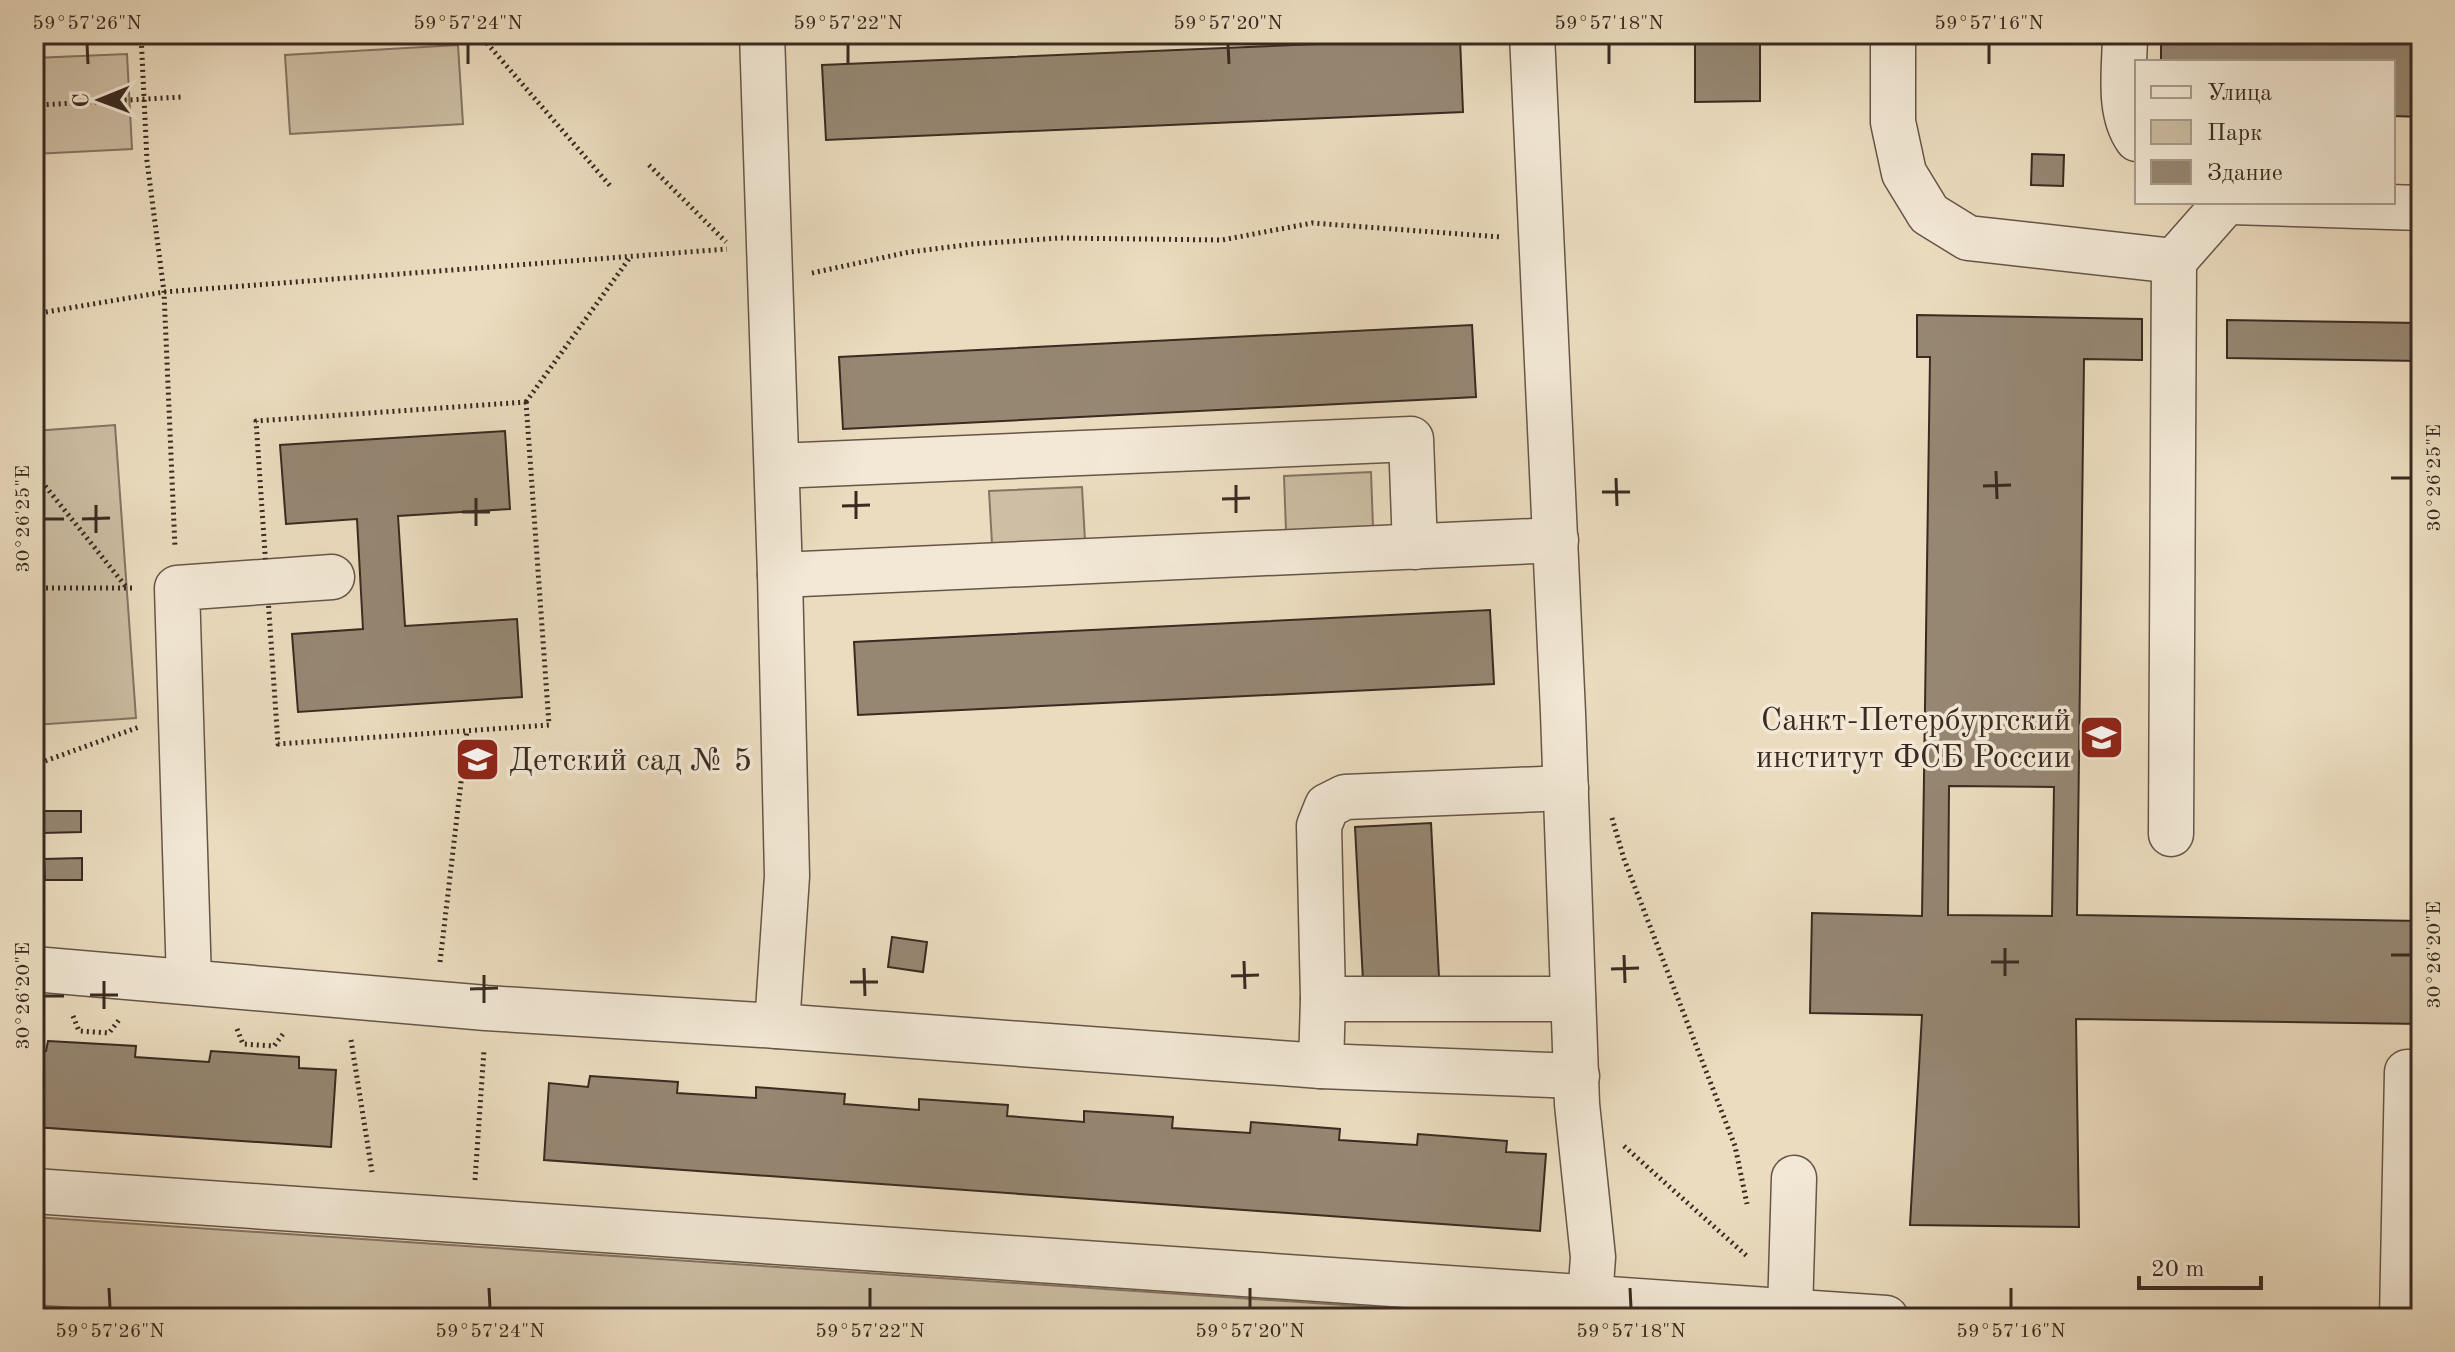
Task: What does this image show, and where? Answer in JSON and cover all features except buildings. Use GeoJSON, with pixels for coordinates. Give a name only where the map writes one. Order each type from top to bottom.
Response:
{"type":"FeatureCollection","features":[{"type":"Feature","properties":{"kind":"street"},"geometry":{"type":"LineString","coordinates":[[762,34],[787,876],[777,1026]]}},
{"type":"Feature","properties":{"kind":"street"},"geometry":{"type":"LineString","coordinates":[[1532,34],[1556,540],[1577,1090],[1593,1257],[1590,1299]]}},
{"type":"Feature","properties":{"kind":"street"},"geometry":{"type":"LineString","coordinates":[[1893,34],[1893,122],[1904,173],[1929,214],[1968,238],[2174,261]]}},
{"type":"Feature","properties":{"kind":"street"},"geometry":{"type":"LineString","coordinates":[[2125,34],[2124,99],[2130,129],[2135,136]]}},
{"type":"Feature","properties":{"kind":"street"},"geometry":{"type":"LineString","coordinates":[[2171,834],[2174,261],[2227,204]]}},
{"type":"Feature","properties":{"kind":"street"},"geometry":{"type":"LineString","coordinates":[[2293,204],[2421,208]]}},
{"type":"Feature","properties":{"kind":"street"},"geometry":{"type":"LineString","coordinates":[[777,466],[1411,439],[1415,547]]}},
{"type":"Feature","properties":{"kind":"street"},"geometry":{"type":"LineString","coordinates":[[780,575],[1556,540]]}},
{"type":"Feature","properties":{"kind":"street"},"geometry":{"type":"LineString","coordinates":[[189,981],[177,588],[332,577]]}},
{"type":"Feature","properties":{"kind":"street"},"geometry":{"type":"LineString","coordinates":[[1321,1066],[1323,999],[1319,826],[1327,806],[1345,797],[1566,788]]}},
{"type":"Feature","properties":{"kind":"street"},"geometry":{"type":"LineString","coordinates":[[34,969],[486,1008],[1321,1066],[1577,1090]]}},
{"type":"Feature","properties":{"kind":"street"},"geometry":{"type":"LineString","coordinates":[[1323,999],[1573,999]]}},
{"type":"Feature","properties":{"kind":"street"},"geometry":{"type":"LineString","coordinates":[[2402,1318],[2407,1072],[2421,1072]]}},
{"type":"Feature","properties":{"kind":"street"},"geometry":{"type":"LineString","coordinates":[[1790,1312],[1794,1178]]}},
{"type":"Feature","properties":{"kind":"street"},"geometry":{"type":"LineString","coordinates":[[34,1191],[1886,1318]]}},
{"type":"Feature","properties":{"kind":"path"},"geometry":{"type":"LineString","coordinates":[[141,34],[147,161],[164,292],[177,588]]}},
{"type":"Feature","properties":{"kind":"path"},"geometry":{"type":"LineString","coordinates":[[479,34],[612,188]]}},
{"type":"Feature","properties":{"kind":"path"},"geometry":{"type":"LineString","coordinates":[[34,96],[39,105],[182,97]]}},
{"type":"Feature","properties":{"kind":"path"},"geometry":{"type":"LineString","coordinates":[[34,314],[164,292],[732,248],[649,165]]}},
{"type":"Feature","properties":{"kind":"path"},"geometry":{"type":"LineString","coordinates":[[771,290],[816,271],[909,252],[1060,238],[1222,240],[1312,223],[1542,240]]}},
{"type":"Feature","properties":{"kind":"path"},"geometry":{"type":"LineString","coordinates":[[526,402],[256,421],[278,744],[549,725],[526,402],[631,255]]}},
{"type":"Feature","properties":{"kind":"path"},"geometry":{"type":"LineString","coordinates":[[34,472],[127,588],[34,588]]}},
{"type":"Feature","properties":{"kind":"path"},"geometry":{"type":"LineString","coordinates":[[34,765],[181,711]]}},
{"type":"Feature","properties":{"kind":"path"},"geometry":{"type":"LineString","coordinates":[[435,1003],[467,731]]}},
{"type":"Feature","properties":{"kind":"path"},"geometry":{"type":"LineString","coordinates":[[1608,804],[1624,859],[1735,1146],[1748,1207]]}},
{"type":"Feature","properties":{"kind":"path"},"geometry":{"type":"LineString","coordinates":[[344,994],[373,1177]]}},
{"type":"Feature","properties":{"kind":"path"},"geometry":{"type":"LineString","coordinates":[[474,1185],[486,1008]]}},
{"type":"Feature","properties":{"kind":"path"},"geometry":{"type":"LineString","coordinates":[[1577,1090],[1749,1258]]}},
{"type":"Feature","properties":{"kind":"green space"},"geometry":{"type":"Polygon","coordinates":[[[458,45],[463,124],[290,134],[285,55],[458,45]]]}},
{"type":"Feature","properties":{"kind":"green space"},"geometry":{"type":"Polygon","coordinates":[[[127,54],[132,149],[34,154],[34,58],[127,54]]]}},
{"type":"Feature","properties":{"kind":"green space"},"geometry":{"type":"Polygon","coordinates":[[[115,425],[136,718],[34,725],[34,431],[115,425]]]}},
{"type":"Feature","properties":{"kind":"green space"},"geometry":{"type":"Polygon","coordinates":[[[1371,472],[1373,527],[1286,531],[1284,476],[1371,472]]]}},
{"type":"Feature","properties":{"kind":"green space"},"geometry":{"type":"Polygon","coordinates":[[[1082,487],[1085,541],[992,544],[989,491],[1082,487]]]}},
{"type":"Feature","properties":{"kind":"green space"},"geometry":{"type":"Polygon","coordinates":[[[34,1217],[1521,1317],[224,1318],[34,1305],[34,1217]]]}},
{"type":"Feature","properties":{"kind":"place","name":"Санкт-Петербургский институт ФСБ России"},"geometry":{"type":"Point","coordinates":[2102,737]}},
{"type":"Feature","properties":{"kind":"place","name":"Детский сад № 5"},"geometry":{"type":"Point","coordinates":[478,759]}}]}
